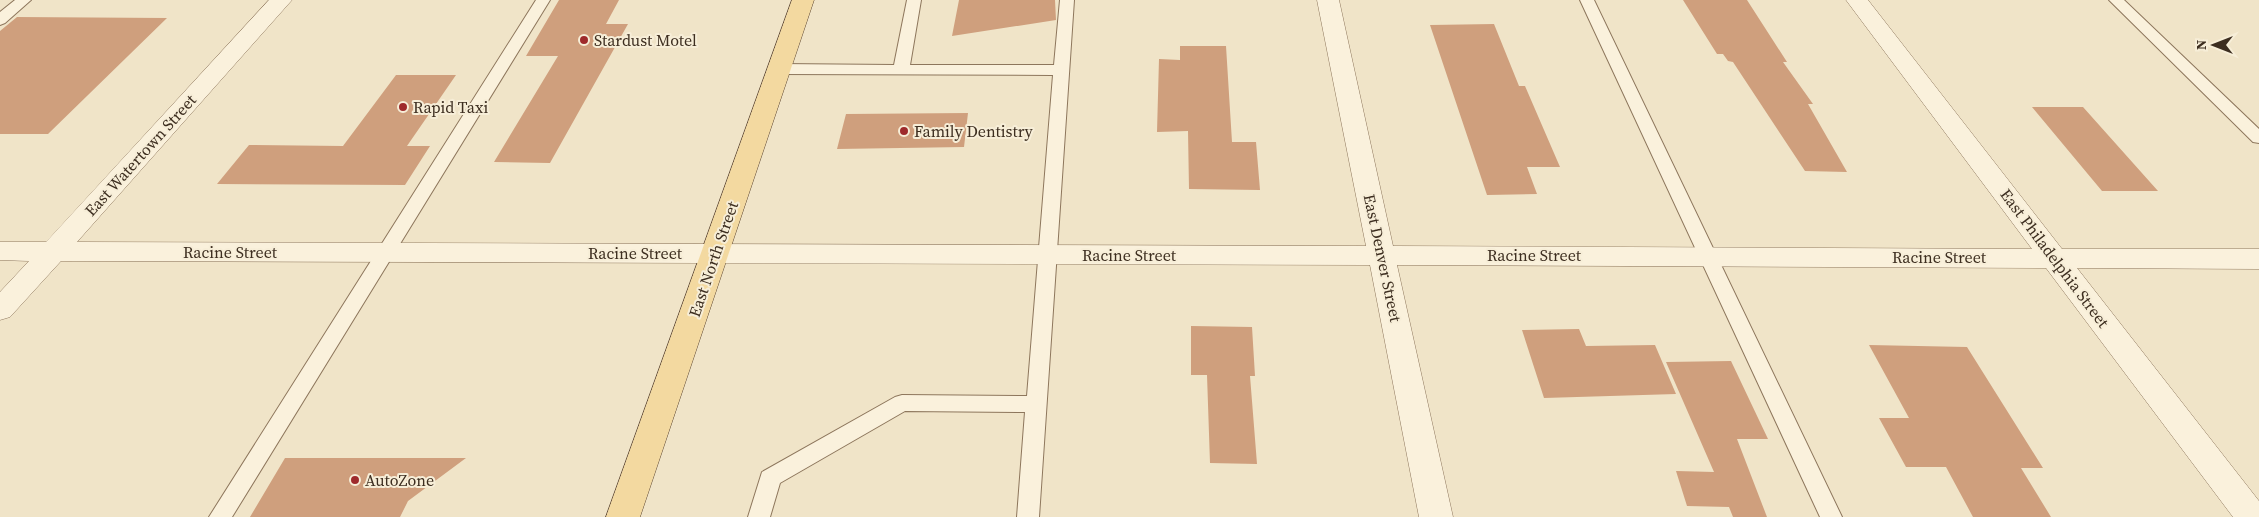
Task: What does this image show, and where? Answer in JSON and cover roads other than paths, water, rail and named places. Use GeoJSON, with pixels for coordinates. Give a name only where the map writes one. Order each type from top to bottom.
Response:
{"type":"FeatureCollection","features":[{"type":"Feature","properties":{"kind":"main road","name":"East North Street"},"geometry":{"type":"LineString","coordinates":[[623,517],[803,0]]}},
{"type":"Feature","properties":{"kind":"street","name":"East Watertown Street"},"geometry":{"type":"LineString","coordinates":[[0,310],[281,0]]}},
{"type":"Feature","properties":{"kind":"street","name":"East Denver Street"},"geometry":{"type":"LineString","coordinates":[[1328,0],[1436,517]]}},
{"type":"Feature","properties":{"kind":"street","name":"East Philadelphia Street"},"geometry":{"type":"LineString","coordinates":[[1857,0],[2252,517]]}},
{"type":"Feature","properties":{"kind":"street","name":"Racine Street"},"geometry":{"type":"LineString","coordinates":[[0,251],[2259,259]]}},
{"type":"Feature","properties":{"kind":"lane"},"geometry":{"type":"LineString","coordinates":[[0,20],[24,0]]}},
{"type":"Feature","properties":{"kind":"lane"},"geometry":{"type":"LineString","coordinates":[[220,517],[542,0]]}},
{"type":"Feature","properties":{"kind":"lane"},"geometry":{"type":"LineString","coordinates":[[901,70],[914,0]]}},
{"type":"Feature","properties":{"kind":"lane"},"geometry":{"type":"LineString","coordinates":[[1028,517],[1067,0]]}},
{"type":"Feature","properties":{"kind":"lane"},"geometry":{"type":"LineString","coordinates":[[1587,0],[1706,256],[1831,517]]}},
{"type":"Feature","properties":{"kind":"lane"},"geometry":{"type":"LineString","coordinates":[[2116,0],[2259,138]]}},
{"type":"Feature","properties":{"kind":"lane"},"geometry":{"type":"LineString","coordinates":[[779,69],[1062,70]]}},
{"type":"Feature","properties":{"kind":"lane"},"geometry":{"type":"LineString","coordinates":[[758,517],[770,478],[902,403],[1036,404]]}},
{"type":"Feature","properties":{"kind":"place","name":"Stardust Motel"},"geometry":{"type":"Point","coordinates":[584,40]}},
{"type":"Feature","properties":{"kind":"place","name":"Rapid Taxi"},"geometry":{"type":"Point","coordinates":[403,107]}},
{"type":"Feature","properties":{"kind":"place","name":"Family Dentistry"},"geometry":{"type":"Point","coordinates":[904,131]}},
{"type":"Feature","properties":{"kind":"place","name":"AutoZone"},"geometry":{"type":"Point","coordinates":[355,480]}}]}
